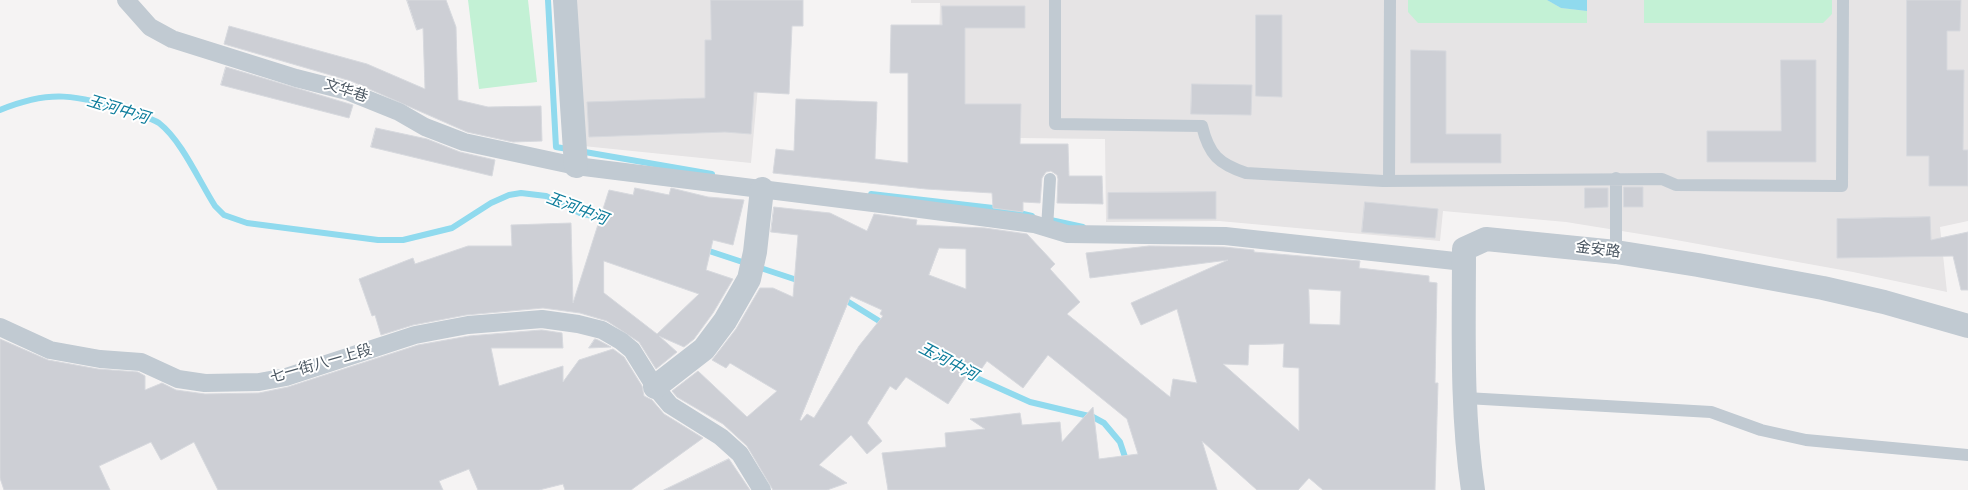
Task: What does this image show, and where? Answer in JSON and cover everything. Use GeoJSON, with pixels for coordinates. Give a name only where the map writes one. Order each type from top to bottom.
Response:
{"type":"FeatureCollection","features":[{"type":"Feature","properties":{"kind":"street","name":"文华巷"},"geometry":{"type":"LineString","coordinates":[[126,0],[150,27],[172,39],[296,78],[347,90],[399,112],[425,127],[464,142],[576,166],[914,208],[1047,228],[1067,234],[1225,236],[1464,262]]}},
{"type":"Feature","properties":{"kind":"street"},"geometry":{"type":"LineString","coordinates":[[565,0],[576,166]]}},
{"type":"Feature","properties":{"kind":"street"},"geometry":{"type":"LineString","coordinates":[[655,387],[704,349],[725,322],[749,279],[756,252],[762,188]]}},
{"type":"Feature","properties":{"kind":"street","name":"金安路"},"geometry":{"type":"LineString","coordinates":[[1464,262],[1464,249],[1486,239],[1616,252],[1823,288],[1884,302],[1968,326]]}},
{"type":"Feature","properties":{"kind":"street"},"geometry":{"type":"LineString","coordinates":[[1464,262],[1466,398],[1473,490]]}},
{"type":"Feature","properties":{"kind":"street","name":"七一街八一上段"},"geometry":{"type":"LineString","coordinates":[[0,327],[50,350],[100,359],[141,362],[178,379],[205,383],[259,382],[286,377],[317,369],[415,335],[468,325],[542,319],[578,324],[602,330],[632,350],[655,387],[670,405],[721,437],[740,454],[762,490]]}},
{"type":"Feature","properties":{"kind":"lane"},"geometry":{"type":"LineString","coordinates":[[1055,0],[1054,124],[1202,126],[1209,148],[1216,158],[1225,166],[1246,173],[1389,181],[1662,178],[1676,185],[1842,186],[1842,0]]}},
{"type":"Feature","properties":{"kind":"lane"},"geometry":{"type":"LineString","coordinates":[[1389,181],[1390,0]]}},
{"type":"Feature","properties":{"kind":"lane"},"geometry":{"type":"LineString","coordinates":[[1047,228],[1050,178]]}},
{"type":"Feature","properties":{"kind":"lane"},"geometry":{"type":"LineString","coordinates":[[1616,178],[1616,252]]}},
{"type":"Feature","properties":{"kind":"lane"},"geometry":{"type":"LineString","coordinates":[[1466,398],[1711,412],[1761,430],[1806,440],[1968,455]]}},
{"type":"Feature","properties":{"kind":"shaded area"},"geometry":{"type":"Polygon","coordinates":[[[572,0],[771,0],[764,22],[751,163],[583,146],[572,0]]]}},
{"type":"Feature","properties":{"kind":"shaded area"},"geometry":{"type":"Polygon","coordinates":[[[911,0],[1968,0],[1968,221],[1940,227],[1947,292],[1853,272],[1566,222],[1443,211],[1440,241],[1219,221],[1106,222],[1105,139],[1020,138],[1020,168],[937,128],[940,3],[911,3],[911,0]]]}},
{"type":"Feature","properties":{"kind":"green space"},"geometry":{"type":"Polygon","coordinates":[[[468,0],[528,0],[537,82],[479,89],[468,0]]]}},
{"type":"Feature","properties":{"kind":"green space"},"geometry":{"type":"Polygon","coordinates":[[[1408,0],[1547,0],[1561,8],[1587,11],[1587,23],[1418,23],[1408,12],[1408,0]]]}},
{"type":"Feature","properties":{"kind":"green space"},"geometry":{"type":"Polygon","coordinates":[[[1644,0],[1832,0],[1832,14],[1823,23],[1644,23],[1644,0]]]}},
{"type":"Feature","properties":{"kind":"water"},"geometry":{"type":"Polygon","coordinates":[[[1547,0],[1587,0],[1587,11],[1561,8],[1547,0]]]}},
{"type":"Feature","properties":{"kind":"building"},"geometry":{"type":"Polygon","coordinates":[[[407,0],[446,0],[456,27],[458,100],[488,107],[541,106],[542,141],[513,142],[467,132],[351,81],[224,44],[229,26],[367,64],[425,89],[423,28],[417,30],[407,0]]]}},
{"type":"Feature","properties":{"kind":"building"},"geometry":{"type":"Polygon","coordinates":[[[711,0],[803,0],[803,26],[792,26],[789,94],[754,92],[751,134],[725,132],[589,137],[587,102],[705,98],[705,40],[711,40],[711,0]]]}},
{"type":"Feature","properties":{"kind":"building"},"geometry":{"type":"Polygon","coordinates":[[[1907,0],[1961,0],[1960,31],[1947,31],[1947,70],[1964,70],[1963,150],[1968,150],[1968,186],[1929,186],[1929,156],[1907,156],[1907,0]]]}},
{"type":"Feature","properties":{"kind":"building"},"geometry":{"type":"Polygon","coordinates":[[[942,6],[1025,6],[1025,28],[965,28],[965,104],[1021,104],[1020,144],[1068,144],[1069,176],[1102,176],[1103,204],[1057,203],[1058,179],[1057,175],[1051,171],[1046,172],[1042,178],[1040,203],[1023,202],[1023,212],[993,208],[992,193],[926,189],[773,173],[776,149],[794,151],[796,99],[877,102],[875,159],[908,163],[908,73],[890,73],[891,25],[942,25],[942,6]]]}},
{"type":"Feature","properties":{"kind":"building"},"geometry":{"type":"Polygon","coordinates":[[[1256,15],[1282,15],[1282,97],[1256,96],[1256,15]]]}},
{"type":"Feature","properties":{"kind":"building"},"geometry":{"type":"Polygon","coordinates":[[[1411,50],[1446,51],[1446,134],[1501,134],[1501,163],[1411,163],[1411,50]]]}},
{"type":"Feature","properties":{"kind":"building"},"geometry":{"type":"Polygon","coordinates":[[[1781,60],[1816,60],[1816,162],[1707,162],[1707,131],[1781,131],[1781,60]]]}},
{"type":"Feature","properties":{"kind":"building"},"geometry":{"type":"Polygon","coordinates":[[[226,67],[353,105],[349,118],[221,85],[226,67]]]}},
{"type":"Feature","properties":{"kind":"building"},"geometry":{"type":"Polygon","coordinates":[[[1192,84],[1252,85],[1251,115],[1191,114],[1192,84]]]}},
{"type":"Feature","properties":{"kind":"building"},"geometry":{"type":"Polygon","coordinates":[[[376,128],[427,139],[460,152],[495,160],[492,176],[371,147],[376,128]]]}},
{"type":"Feature","properties":{"kind":"building"},"geometry":{"type":"Polygon","coordinates":[[[1624,187],[1643,187],[1643,207],[1624,207],[1624,187]]]}},
{"type":"Feature","properties":{"kind":"building"},"geometry":{"type":"Polygon","coordinates":[[[635,188],[669,195],[671,188],[708,197],[744,200],[733,245],[713,240],[706,270],[733,279],[713,313],[694,339],[684,347],[659,336],[677,352],[656,369],[639,342],[607,321],[580,313],[543,308],[466,315],[413,325],[381,335],[375,315],[372,316],[359,279],[413,258],[415,264],[468,246],[512,246],[511,225],[571,223],[573,303],[609,190],[633,195],[635,188]],[[604,261],[604,293],[657,334],[699,294],[604,261]]]}},
{"type":"Feature","properties":{"kind":"building"},"geometry":{"type":"Polygon","coordinates":[[[1585,188],[1608,188],[1608,207],[1585,208],[1585,188]]]}},
{"type":"Feature","properties":{"kind":"building"},"geometry":{"type":"Polygon","coordinates":[[[1216,192],[1216,219],[1108,219],[1108,193],[1216,192]]]}},
{"type":"Feature","properties":{"kind":"building"},"geometry":{"type":"Polygon","coordinates":[[[1365,202],[1438,209],[1435,238],[1362,232],[1365,202]]]}},
{"type":"Feature","properties":{"kind":"building"},"geometry":{"type":"Polygon","coordinates":[[[774,207],[830,213],[867,231],[874,214],[917,220],[916,225],[985,228],[1027,234],[1055,264],[1050,269],[1080,302],[1067,314],[1170,397],[1173,379],[1197,383],[1177,309],[1141,325],[1131,303],[1228,260],[1090,278],[1086,253],[1149,246],[1224,247],[1254,250],[1254,252],[1360,261],[1359,268],[1429,276],[1429,282],[1437,283],[1435,383],[1438,383],[1435,490],[1323,490],[1309,478],[1298,490],[1257,490],[1202,441],[1217,490],[888,490],[882,453],[946,447],[945,433],[985,429],[970,419],[1020,413],[1022,425],[1060,422],[1062,442],[1093,407],[1099,459],[1138,454],[1127,419],[1048,355],[1023,388],[987,361],[975,378],[974,365],[948,404],[906,377],[896,390],[890,386],[867,423],[882,441],[867,454],[851,435],[819,465],[847,483],[827,490],[773,490],[747,446],[723,424],[677,397],[672,391],[698,371],[747,417],[777,391],[730,363],[726,368],[712,360],[736,329],[760,288],[773,288],[793,297],[798,235],[771,232],[774,207]],[[939,248],[929,275],[966,289],[966,249],[939,248]],[[1309,289],[1310,324],[1340,325],[1341,291],[1309,289]],[[851,296],[800,420],[807,414],[814,418],[859,346],[883,316],[880,314],[882,310],[851,296]],[[1284,344],[1249,345],[1248,365],[1223,364],[1299,431],[1299,368],[1283,367],[1284,344]]]}},
{"type":"Feature","properties":{"kind":"building"},"geometry":{"type":"Polygon","coordinates":[[[1930,217],[1931,240],[1968,232],[1968,290],[1961,290],[1953,256],[1837,258],[1837,219],[1930,217]]]}},
{"type":"Feature","properties":{"kind":"building"},"geometry":{"type":"Polygon","coordinates":[[[542,330],[562,333],[563,348],[491,348],[499,386],[563,366],[563,382],[579,360],[613,349],[624,357],[642,386],[644,396],[652,400],[664,414],[703,438],[631,490],[565,490],[563,484],[539,490],[478,490],[469,469],[439,481],[443,490],[218,490],[194,442],[161,460],[151,442],[99,466],[110,490],[4,490],[0,478],[0,339],[48,360],[98,369],[138,372],[145,376],[145,390],[162,383],[176,390],[205,394],[259,393],[288,387],[418,345],[469,336],[542,330]]]}},
{"type":"Feature","properties":{"kind":"building"},"geometry":{"type":"Polygon","coordinates":[[[595,339],[598,340],[611,347],[589,348],[595,339]]]}},
{"type":"Feature","properties":{"kind":"building"},"geometry":{"type":"Polygon","coordinates":[[[729,459],[750,490],[664,490],[729,459]]]}},
{"type":"Feature","properties":{"kind":"waterway"},"geometry":{"type":"LineString","coordinates":[[548,0],[556,147],[712,174]]}},
{"type":"Feature","properties":{"kind":"waterway","name":"玉河中河"},"geometry":{"type":"LineString","coordinates":[[0,110],[34,99],[64,97],[93,101],[152,119],[159,123],[175,140],[215,206],[224,215],[247,223],[378,240],[403,240],[452,228],[491,203],[509,195],[521,193],[546,196],[580,213],[608,220]]}},
{"type":"Feature","properties":{"kind":"waterway"},"geometry":{"type":"LineString","coordinates":[[871,194],[1002,209],[1032,216]]}},
{"type":"Feature","properties":{"kind":"waterway"},"geometry":{"type":"LineString","coordinates":[[1046,219],[1083,227]]}},
{"type":"Feature","properties":{"kind":"waterway","name":"玉河中河"},"geometry":{"type":"LineString","coordinates":[[703,249],[800,281]]}},
{"type":"Feature","properties":{"kind":"waterway","name":"玉河中河"},"geometry":{"type":"LineString","coordinates":[[842,298],[884,324]]}},
{"type":"Feature","properties":{"kind":"waterway","name":"玉河中河"},"geometry":{"type":"LineString","coordinates":[[961,371],[1030,402],[1093,417],[1104,423],[1120,442],[1127,463]]}}]}
